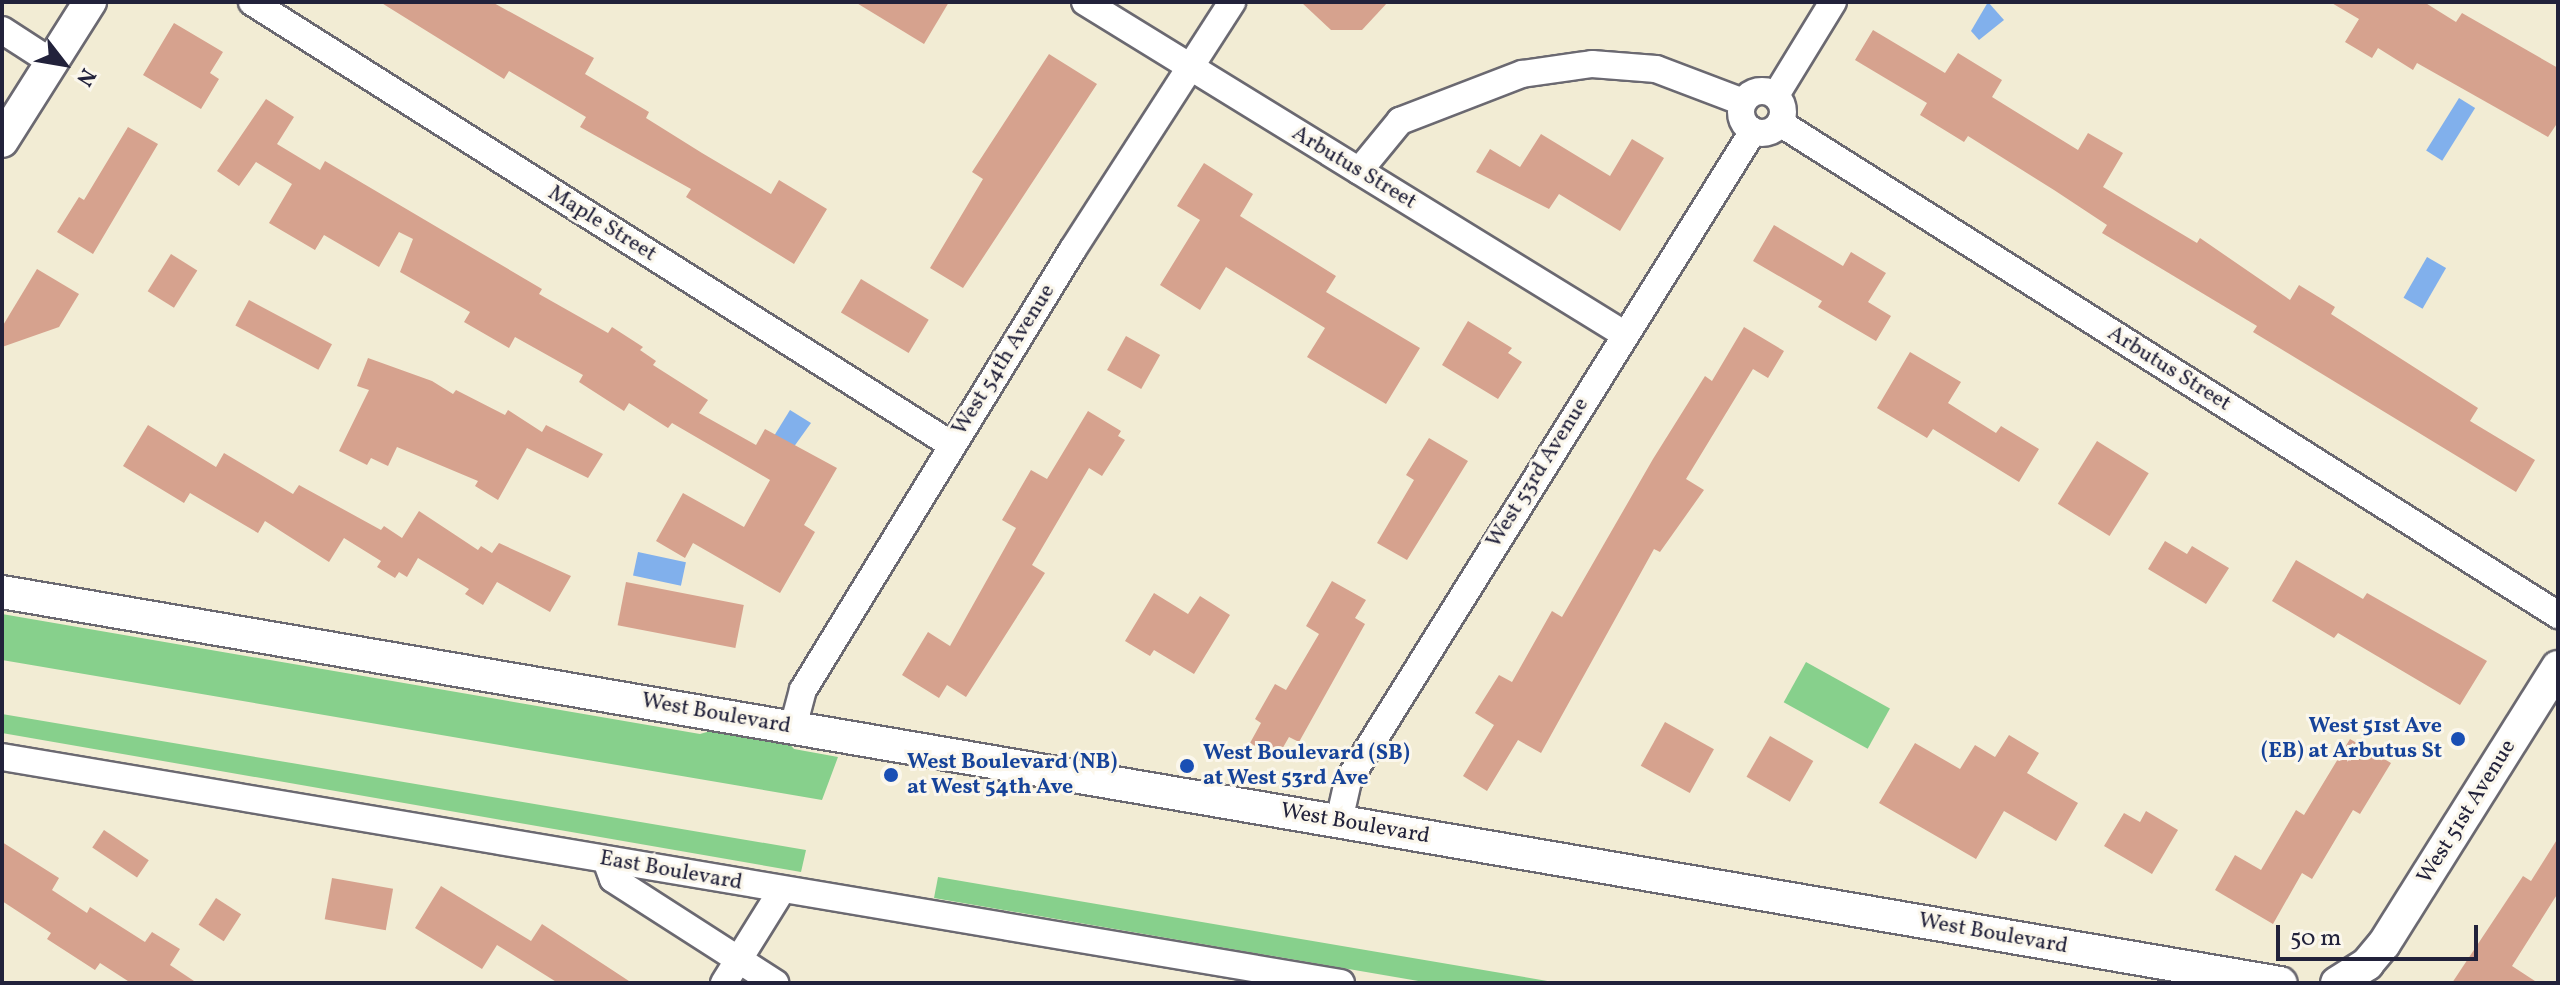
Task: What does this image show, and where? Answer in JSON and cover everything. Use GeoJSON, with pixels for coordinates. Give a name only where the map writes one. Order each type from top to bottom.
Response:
{"type":"FeatureCollection","features":[{"type":"Feature","properties":{"kind":"street"},"geometry":{"type":"LineString","coordinates":[[2,141],[90,2]]}},
{"type":"Feature","properties":{"kind":"street","name":"Maple Street"},"geometry":{"type":"LineString","coordinates":[[252,2],[952,445]]}},
{"type":"Feature","properties":{"kind":"street","name":"Arbutus Street"},"geometry":{"type":"LineString","coordinates":[[1085,2],[1624,334]]}},
{"type":"Feature","properties":{"kind":"street","name":"West 54th Avenue"},"geometry":{"type":"LineString","coordinates":[[793,727],[803,690],[952,445],[1232,2]]}},
{"type":"Feature","properties":{"kind":"street"},"geometry":{"type":"LineString","coordinates":[[1776,95],[1833,2]]}},
{"type":"Feature","properties":{"kind":"street"},"geometry":{"type":"LineString","coordinates":[[2,30],[53,63]]}},
{"type":"Feature","properties":{"kind":"street"},"geometry":{"type":"LineString","coordinates":[[1359,171],[1400,121],[1522,74],[1592,64],[1656,69],[1743,102]]}},
{"type":"Feature","properties":{"kind":"street"},"geometry":{"type":"LineString","coordinates":[[1758,90],[1776,95],[1783,105],[1780,123],[1765,133],[1753,131],[1741,116],[1743,102],[1758,90]]}},
{"type":"Feature","properties":{"kind":"street","name":"Arbutus Street"},"geometry":{"type":"LineString","coordinates":[[1780,123],[2558,615]]}},
{"type":"Feature","properties":{"kind":"street","name":"West 53rd Avenue"},"geometry":{"type":"LineString","coordinates":[[1339,821],[1348,781],[1753,131]]}},
{"type":"Feature","properties":{"kind":"street","name":"West Boulevard"},"geometry":{"type":"LineString","coordinates":[[2,592],[2281,983]]}},
{"type":"Feature","properties":{"kind":"street","name":"West 51st Avenue"},"geometry":{"type":"LineString","coordinates":[[2337,983],[2367,964],[2384,944],[2558,667]]}},
{"type":"Feature","properties":{"kind":"street","name":"East Boulevard"},"geometry":{"type":"LineString","coordinates":[[2,757],[1341,983]]}},
{"type":"Feature","properties":{"kind":"street"},"geometry":{"type":"LineString","coordinates":[[606,860],[613,879],[775,983]]}},
{"type":"Feature","properties":{"kind":"street"},"geometry":{"type":"LineString","coordinates":[[724,983],[782,890]]}},
{"type":"Feature","properties":{"kind":"green space"},"geometry":{"type":"Polygon","coordinates":[[[2,614],[700,734],[714,730],[785,739],[794,749],[838,757],[822,800],[2,660],[2,614]]]}},
{"type":"Feature","properties":{"kind":"green space"},"geometry":{"type":"Polygon","coordinates":[[[1806,662],[1890,709],[1868,749],[1784,702],[1806,662]]]}},
{"type":"Feature","properties":{"kind":"green space"},"geometry":{"type":"Polygon","coordinates":[[[2,714],[806,850],[801,872],[2,733],[2,714]]]}},
{"type":"Feature","properties":{"kind":"green space"},"geometry":{"type":"Polygon","coordinates":[[[938,877],[1559,983],[1430,983],[934,898],[938,877]]]}},
{"type":"Feature","properties":{"kind":"water"},"geometry":{"type":"Polygon","coordinates":[[[1988,2],[2004,20],[1979,40],[1971,31],[1988,2]]]}},
{"type":"Feature","properties":{"kind":"water"},"geometry":{"type":"Polygon","coordinates":[[[2459,98],[2475,108],[2442,161],[2426,151],[2459,98]]]}},
{"type":"Feature","properties":{"kind":"water"},"geometry":{"type":"Polygon","coordinates":[[[2427,257],[2446,268],[2423,309],[2404,298],[2427,257]]]}},
{"type":"Feature","properties":{"kind":"water"},"geometry":{"type":"Polygon","coordinates":[[[790,410],[811,423],[775,473],[758,462],[790,410]]]}},
{"type":"Feature","properties":{"kind":"water"},"geometry":{"type":"Polygon","coordinates":[[[638,552],[686,562],[681,586],[633,575],[638,552]]]}},
{"type":"Feature","properties":{"kind":"building"},"geometry":{"type":"Polygon","coordinates":[[[380,2],[492,2],[594,58],[585,74],[649,112],[646,118],[702,153],[771,194],[779,180],[827,209],[794,264],[686,197],[691,189],[580,127],[586,117],[509,71],[504,79],[380,2]]]}},
{"type":"Feature","properties":{"kind":"building"},"geometry":{"type":"Polygon","coordinates":[[[855,2],[949,2],[924,44],[855,2]]]}},
{"type":"Feature","properties":{"kind":"building"},"geometry":{"type":"Polygon","coordinates":[[[1301,2],[1388,2],[1362,30],[1331,30],[1301,2]]]}},
{"type":"Feature","properties":{"kind":"building"},"geometry":{"type":"Polygon","coordinates":[[[2330,2],[2424,2],[2456,22],[2462,13],[2558,68],[2558,122],[2548,137],[2417,63],[2413,70],[2378,48],[2372,58],[2345,42],[2359,19],[2330,2]]]}},
{"type":"Feature","properties":{"kind":"building"},"geometry":{"type":"Polygon","coordinates":[[[174,23],[223,52],[210,73],[219,79],[201,109],[143,75],[174,23]]]}},
{"type":"Feature","properties":{"kind":"building"},"geometry":{"type":"Polygon","coordinates":[[[1873,30],[1945,73],[1958,53],[2002,80],[1992,97],[2078,150],[2088,133],[2123,153],[2103,187],[2197,243],[2200,238],[2290,300],[2299,285],[2335,307],[2331,314],[2478,408],[2470,421],[2535,460],[2516,492],[2253,332],[2257,326],[2102,233],[2107,225],[2054,190],[1968,136],[1964,142],[1920,115],[1927,103],[1855,60],[1873,30]]]}},
{"type":"Feature","properties":{"kind":"building"},"geometry":{"type":"Polygon","coordinates":[[[1049,54],[1097,84],[963,288],[930,268],[983,179],[972,172],[1049,54]]]}},
{"type":"Feature","properties":{"kind":"building"},"geometry":{"type":"Polygon","coordinates":[[[266,99],[294,117],[277,144],[320,170],[325,161],[542,289],[539,294],[608,333],[612,327],[643,347],[640,350],[656,361],[653,365],[708,400],[699,413],[756,445],[765,429],[837,468],[804,525],[815,532],[780,593],[693,543],[685,558],[656,541],[683,493],[744,527],[770,480],[672,423],[668,428],[629,403],[624,411],[579,382],[583,375],[515,337],[509,348],[464,322],[470,312],[400,272],[413,239],[399,232],[379,267],[324,235],[315,250],[269,223],[292,184],[256,162],[239,186],[217,171],[266,99]]]}},
{"type":"Feature","properties":{"kind":"building"},"geometry":{"type":"Polygon","coordinates":[[[128,127],[158,144],[93,254],[57,232],[79,197],[84,200],[128,127]]]}},
{"type":"Feature","properties":{"kind":"building"},"geometry":{"type":"Polygon","coordinates":[[[1541,134],[1610,176],[1632,139],[1664,158],[1620,231],[1559,194],[1549,209],[1476,172],[1490,149],[1520,167],[1541,134]]]}},
{"type":"Feature","properties":{"kind":"building"},"geometry":{"type":"Polygon","coordinates":[[[1204,163],[1253,194],[1240,216],[1336,276],[1326,292],[1420,348],[1386,404],[1307,357],[1325,328],[1226,267],[1200,310],[1160,285],[1200,220],[1177,206],[1204,163]]]}},
{"type":"Feature","properties":{"kind":"building"},"geometry":{"type":"Polygon","coordinates":[[[1774,225],[1843,266],[1851,252],[1886,273],[1868,302],[1891,316],[1876,341],[1818,307],[1822,301],[1753,261],[1774,225]]]}},
{"type":"Feature","properties":{"kind":"building"},"geometry":{"type":"Polygon","coordinates":[[[171,254],[197,270],[174,308],[148,291],[171,254]]]}},
{"type":"Feature","properties":{"kind":"building"},"geometry":{"type":"Polygon","coordinates":[[[37,269],[79,294],[59,327],[2,347],[2,327],[37,269]]]}},
{"type":"Feature","properties":{"kind":"building"},"geometry":{"type":"Polygon","coordinates":[[[861,279],[929,320],[909,353],[841,312],[861,279]]]}},
{"type":"Feature","properties":{"kind":"building"},"geometry":{"type":"Polygon","coordinates":[[[249,300],[332,344],[318,370],[235,326],[249,300]]]}},
{"type":"Feature","properties":{"kind":"building"},"geometry":{"type":"Polygon","coordinates":[[[1468,321],[1512,348],[1508,353],[1522,362],[1498,399],[1442,365],[1468,321]]]}},
{"type":"Feature","properties":{"kind":"building"},"geometry":{"type":"Polygon","coordinates":[[[1744,327],[1784,351],[1768,378],[1753,369],[1686,479],[1704,490],[1660,552],[1654,549],[1541,753],[1518,740],[1487,791],[1463,776],[1494,725],[1475,713],[1499,675],[1512,682],[1552,611],[1562,617],[1705,376],[1712,381],[1744,327]]]}},
{"type":"Feature","properties":{"kind":"building"},"geometry":{"type":"Polygon","coordinates":[[[1126,336],[1160,355],[1141,389],[1107,370],[1126,336]]]}},
{"type":"Feature","properties":{"kind":"building"},"geometry":{"type":"Polygon","coordinates":[[[1910,352],[1961,382],[1948,403],[1996,433],[2001,426],[2039,449],[2019,482],[1933,429],[1927,438],[1877,408],[1910,352]]]}},
{"type":"Feature","properties":{"kind":"building"},"geometry":{"type":"Polygon","coordinates":[[[368,358],[432,381],[453,394],[456,390],[505,415],[508,410],[542,432],[546,425],[603,454],[588,478],[527,448],[498,500],[475,486],[478,481],[397,447],[388,466],[371,458],[367,465],[339,451],[369,390],[357,386],[368,358]]]}},
{"type":"Feature","properties":{"kind":"building"},"geometry":{"type":"Polygon","coordinates":[[[1088,411],[1121,431],[1118,436],[1125,440],[1102,476],[1089,468],[1032,565],[1045,573],[966,697],[947,685],[939,698],[902,675],[928,632],[950,646],[1016,528],[1002,520],[1031,470],[1047,479],[1088,411]]]}},
{"type":"Feature","properties":{"kind":"building"},"geometry":{"type":"Polygon","coordinates":[[[148,425],[216,467],[224,453],[293,494],[299,485],[381,530],[384,526],[402,538],[419,511],[478,550],[481,546],[492,553],[499,543],[571,576],[550,612],[497,582],[483,605],[465,594],[469,589],[418,558],[407,577],[399,572],[395,578],[377,567],[381,561],[344,538],[329,562],[265,521],[258,533],[190,493],[184,503],[123,466],[148,425]]]}},
{"type":"Feature","properties":{"kind":"building"},"geometry":{"type":"Polygon","coordinates":[[[1429,438],[1468,461],[1407,560],[1377,543],[1414,480],[1406,475],[1429,438]]]}},
{"type":"Feature","properties":{"kind":"building"},"geometry":{"type":"Polygon","coordinates":[[[2097,441],[2149,473],[2110,536],[2058,504],[2097,441]]]}},
{"type":"Feature","properties":{"kind":"building"},"geometry":{"type":"Polygon","coordinates":[[[2165,541],[2187,554],[2192,546],[2229,568],[2206,604],[2148,569],[2165,541]]]}},
{"type":"Feature","properties":{"kind":"building"},"geometry":{"type":"Polygon","coordinates":[[[2296,560],[2363,599],[2367,593],[2487,661],[2460,705],[2338,633],[2334,638],[2272,601],[2296,560]]]}},
{"type":"Feature","properties":{"kind":"building"},"geometry":{"type":"Polygon","coordinates":[[[1332,581],[1366,600],[1355,618],[1365,624],[1299,742],[1289,737],[1277,758],[1250,743],[1261,723],[1255,719],[1275,684],[1286,690],[1319,634],[1306,626],[1332,581]]]}},
{"type":"Feature","properties":{"kind":"building"},"geometry":{"type":"Polygon","coordinates":[[[626,582],[744,605],[735,648],[618,625],[626,582]]]}},
{"type":"Feature","properties":{"kind":"building"},"geometry":{"type":"Polygon","coordinates":[[[1154,593],[1188,614],[1200,596],[1230,615],[1194,674],[1154,650],[1150,656],[1125,641],[1154,593]]]}},
{"type":"Feature","properties":{"kind":"building"},"geometry":{"type":"Polygon","coordinates":[[[1665,722],[1714,749],[1690,793],[1641,766],[1665,722]]]}},
{"type":"Feature","properties":{"kind":"building"},"geometry":{"type":"Polygon","coordinates":[[[2009,735],[2039,753],[2027,773],[2078,803],[2056,841],[2004,811],[1976,859],[1879,803],[1915,743],[1960,769],[1975,745],[1995,757],[2009,735]]]}},
{"type":"Feature","properties":{"kind":"building"},"geometry":{"type":"Polygon","coordinates":[[[1770,736],[1813,761],[1790,802],[1746,777],[1770,736]]]}},
{"type":"Feature","properties":{"kind":"building"},"geometry":{"type":"Polygon","coordinates":[[[2350,739],[2391,763],[2360,814],[2353,810],[2312,879],[2302,873],[2273,924],[2215,890],[2235,855],[2261,870],[2296,810],[2304,815],[2350,739]]]}},
{"type":"Feature","properties":{"kind":"building"},"geometry":{"type":"Polygon","coordinates":[[[2146,811],[2178,830],[2152,874],[2104,846],[2124,813],[2140,822],[2146,811]]]}},
{"type":"Feature","properties":{"kind":"building"},"geometry":{"type":"Polygon","coordinates":[[[104,830],[149,860],[137,878],[92,847],[104,830]]]}},
{"type":"Feature","properties":{"kind":"building"},"geometry":{"type":"Polygon","coordinates":[[[2558,838],[2558,893],[2512,966],[2538,983],[2452,983],[2523,876],[2531,881],[2558,838]]]}},
{"type":"Feature","properties":{"kind":"building"},"geometry":{"type":"Polygon","coordinates":[[[2,842],[59,878],[52,890],[87,913],[90,907],[145,942],[152,932],[180,949],[170,965],[197,983],[131,983],[100,963],[95,970],[47,939],[51,933],[2,901],[2,842]]]}},
{"type":"Feature","properties":{"kind":"building"},"geometry":{"type":"Polygon","coordinates":[[[332,878],[393,889],[386,930],[325,919],[332,878]]]}},
{"type":"Feature","properties":{"kind":"building"},"geometry":{"type":"Polygon","coordinates":[[[441,886],[531,941],[542,924],[632,983],[558,983],[497,945],[482,969],[415,928],[441,886]]]}},
{"type":"Feature","properties":{"kind":"building"},"geometry":{"type":"Polygon","coordinates":[[[216,898],[241,914],[224,941],[199,925],[216,898]]]}},
{"type":"Feature","properties":{"kind":"place","name":"West 51st Ave (EB) at Arbutus St"},"geometry":{"type":"Point","coordinates":[2458,739]}},
{"type":"Feature","properties":{"kind":"place","name":"West Boulevard (SB) at West 53rd Ave"},"geometry":{"type":"Point","coordinates":[1187,766]}},
{"type":"Feature","properties":{"kind":"place","name":"West Boulevard (NB) at West 54th Ave"},"geometry":{"type":"Point","coordinates":[891,775]}}]}
